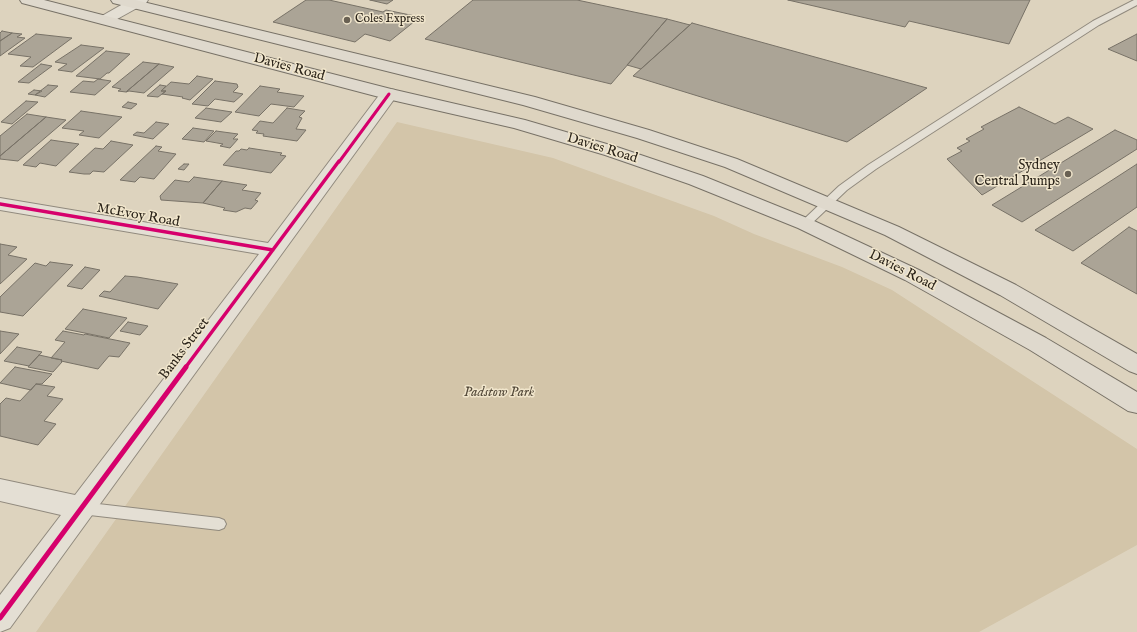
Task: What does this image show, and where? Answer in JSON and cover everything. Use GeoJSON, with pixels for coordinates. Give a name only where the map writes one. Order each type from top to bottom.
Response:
{"type":"FeatureCollection","features":[{"type":"Feature","properties":{"kind":"highway","name":"Davies Road"},"geometry":{"type":"LineString","coordinates":[[27,0],[389,94],[519,124],[611,151],[696,180],[805,224],[912,275],[982,312],[1137,404]]}},
{"type":"Feature","properties":{"kind":"highway","name":"Davies Road"},"geometry":{"type":"LineString","coordinates":[[131,1],[529,102],[636,131],[731,163],[892,231],[1008,290],[1137,365]]}},
{"type":"Feature","properties":{"kind":"highway"},"geometry":{"type":"LineString","coordinates":[[242,30],[252,41],[288,55],[380,80],[388,87],[389,94]]}},
{"type":"Feature","properties":{"kind":"street"},"geometry":{"type":"LineString","coordinates":[[105,20],[131,1]]}},
{"type":"Feature","properties":{"kind":"street","name":"Banks Street"},"geometry":{"type":"LineString","coordinates":[[0,618],[389,94]]}},
{"type":"Feature","properties":{"kind":"street","name":"McEvoy Road"},"geometry":{"type":"LineString","coordinates":[[0,204],[272,250]]}},
{"type":"Feature","properties":{"kind":"street"},"geometry":{"type":"LineString","coordinates":[[0,490],[81,508]]}},
{"type":"Feature","properties":{"kind":"lane"},"geometry":{"type":"LineString","coordinates":[[805,224],[843,188],[878,163],[1096,23],[1137,2]]}},
{"type":"Feature","properties":{"kind":"lane"},"geometry":{"type":"LineString","coordinates":[[81,508],[219,524]]}},
{"type":"Feature","properties":{"kind":"green space","name":"Padstow Park"},"geometry":{"type":"Polygon","coordinates":[[[397,122],[553,158],[714,216],[754,234],[842,267],[892,290],[1137,449],[1137,545],[979,632],[36,632],[397,122]]]}},
{"type":"Feature","properties":{"kind":"building","name":"Coles Express"},"geometry":{"type":"Polygon","coordinates":[[[306,0],[329,0],[383,12],[386,10],[420,17],[390,41],[365,34],[355,42],[273,22],[306,0]]]}},
{"type":"Feature","properties":{"kind":"building"},"geometry":{"type":"Polygon","coordinates":[[[370,0],[393,0],[387,4],[370,0]]]}},
{"type":"Feature","properties":{"kind":"building"},"geometry":{"type":"Polygon","coordinates":[[[473,0],[577,0],[667,19],[611,84],[425,39],[473,0]]]}},
{"type":"Feature","properties":{"kind":"building"},"geometry":{"type":"Polygon","coordinates":[[[788,0],[1030,0],[1009,44],[909,21],[905,27],[788,0]]]}},
{"type":"Feature","properties":{"kind":"building"},"geometry":{"type":"Polygon","coordinates":[[[667,19],[690,25],[641,69],[627,65],[667,19]]]}},
{"type":"Feature","properties":{"kind":"building"},"geometry":{"type":"Polygon","coordinates":[[[692,23],[927,88],[847,142],[633,76],[692,23]]]}},
{"type":"Feature","properties":{"kind":"building"},"geometry":{"type":"Polygon","coordinates":[[[2,31],[12,33],[0,41],[0,33],[2,31]]]}},
{"type":"Feature","properties":{"kind":"building"},"geometry":{"type":"Polygon","coordinates":[[[12,33],[22,34],[17,37],[25,38],[0,56],[0,41],[12,33]]]}},
{"type":"Feature","properties":{"kind":"building"},"geometry":{"type":"Polygon","coordinates":[[[36,34],[72,38],[33,67],[20,66],[31,57],[8,54],[36,34]]]}},
{"type":"Feature","properties":{"kind":"building"},"geometry":{"type":"Polygon","coordinates":[[[1137,34],[1137,61],[1108,49],[1137,34]]]}},
{"type":"Feature","properties":{"kind":"building"},"geometry":{"type":"Polygon","coordinates":[[[81,45],[104,48],[72,72],[58,70],[67,64],[55,62],[81,45]]]}},
{"type":"Feature","properties":{"kind":"building"},"geometry":{"type":"Polygon","coordinates":[[[106,51],[130,54],[100,79],[76,76],[106,51]]]}},
{"type":"Feature","properties":{"kind":"building"},"geometry":{"type":"Polygon","coordinates":[[[143,62],[159,64],[126,92],[118,91],[121,89],[112,87],[143,62]]]}},
{"type":"Feature","properties":{"kind":"building"},"geometry":{"type":"Polygon","coordinates":[[[41,64],[52,66],[29,83],[18,82],[41,64]]]}},
{"type":"Feature","properties":{"kind":"building"},"geometry":{"type":"Polygon","coordinates":[[[159,64],[174,67],[144,93],[126,92],[159,64]]]}},
{"type":"Feature","properties":{"kind":"building"},"geometry":{"type":"Polygon","coordinates":[[[197,76],[213,79],[190,100],[182,98],[183,97],[162,94],[166,91],[161,91],[171,82],[189,84],[197,76]]]}},
{"type":"Feature","properties":{"kind":"building"},"geometry":{"type":"Polygon","coordinates":[[[98,79],[111,81],[95,95],[70,92],[83,81],[94,82],[98,79]]]}},
{"type":"Feature","properties":{"kind":"building"},"geometry":{"type":"Polygon","coordinates":[[[215,81],[237,84],[238,87],[233,92],[243,94],[234,102],[215,99],[208,106],[192,104],[215,81]]]}},
{"type":"Feature","properties":{"kind":"building"},"geometry":{"type":"Polygon","coordinates":[[[48,85],[58,86],[45,97],[35,95],[48,85]]]}},
{"type":"Feature","properties":{"kind":"building"},"geometry":{"type":"Polygon","coordinates":[[[160,85],[166,86],[161,91],[166,91],[158,97],[147,96],[160,85]]]}},
{"type":"Feature","properties":{"kind":"building"},"geometry":{"type":"Polygon","coordinates":[[[260,86],[280,89],[277,92],[304,96],[294,107],[271,104],[259,116],[235,112],[260,86]]]}},
{"type":"Feature","properties":{"kind":"building"},"geometry":{"type":"Polygon","coordinates":[[[34,90],[42,91],[35,95],[28,94],[34,90]]]}},
{"type":"Feature","properties":{"kind":"building"},"geometry":{"type":"Polygon","coordinates":[[[26,101],[38,102],[12,124],[1,122],[26,101]]]}},
{"type":"Feature","properties":{"kind":"building"},"geometry":{"type":"Polygon","coordinates":[[[128,102],[137,104],[131,109],[122,107],[128,102]]]}},
{"type":"Feature","properties":{"kind":"building"},"geometry":{"type":"Polygon","coordinates":[[[1019,107],[1055,124],[1068,117],[1093,129],[982,195],[947,159],[962,151],[957,148],[970,141],[966,139],[984,129],[981,127],[1019,107]]]}},
{"type":"Feature","properties":{"kind":"building"},"geometry":{"type":"Polygon","coordinates":[[[206,108],[232,112],[221,122],[195,118],[206,108]]]}},
{"type":"Feature","properties":{"kind":"building"},"geometry":{"type":"Polygon","coordinates":[[[287,108],[305,111],[299,117],[302,118],[296,129],[306,130],[297,141],[263,136],[264,134],[256,133],[258,131],[252,130],[260,121],[273,123],[287,108]]]}},
{"type":"Feature","properties":{"kind":"building"},"geometry":{"type":"Polygon","coordinates":[[[81,111],[122,117],[99,138],[79,135],[84,131],[62,128],[81,111]]]}},
{"type":"Feature","properties":{"kind":"building"},"geometry":{"type":"Polygon","coordinates":[[[27,114],[46,117],[0,156],[0,136],[27,114]]]}},
{"type":"Feature","properties":{"kind":"building"},"geometry":{"type":"Polygon","coordinates":[[[46,117],[66,120],[18,161],[0,159],[0,156],[46,117]]]}},
{"type":"Feature","properties":{"kind":"building"},"geometry":{"type":"Polygon","coordinates":[[[156,122],[169,124],[153,139],[133,135],[137,132],[144,133],[156,122]]]}},
{"type":"Feature","properties":{"kind":"building"},"geometry":{"type":"Polygon","coordinates":[[[193,128],[214,131],[204,142],[182,139],[193,128]]]}},
{"type":"Feature","properties":{"kind":"building"},"geometry":{"type":"Polygon","coordinates":[[[1115,130],[1137,140],[1137,149],[1022,222],[992,205],[1115,130]]]}},
{"type":"Feature","properties":{"kind":"building"},"geometry":{"type":"Polygon","coordinates":[[[216,131],[238,134],[233,139],[238,139],[230,148],[220,146],[223,144],[206,141],[216,131]]]}},
{"type":"Feature","properties":{"kind":"building"},"geometry":{"type":"Polygon","coordinates":[[[51,140],[79,144],[56,166],[40,163],[36,167],[23,165],[51,140]]]}},
{"type":"Feature","properties":{"kind":"building"},"geometry":{"type":"Polygon","coordinates":[[[111,141],[133,145],[104,172],[93,171],[90,174],[84,174],[69,172],[95,148],[103,149],[111,141]]]}},
{"type":"Feature","properties":{"kind":"building"},"geometry":{"type":"Polygon","coordinates":[[[156,146],[162,147],[158,151],[176,154],[154,179],[140,177],[135,182],[120,180],[156,146]]]}},
{"type":"Feature","properties":{"kind":"building"},"geometry":{"type":"Polygon","coordinates":[[[249,148],[282,153],[280,155],[286,156],[271,173],[223,165],[236,151],[241,149],[247,150],[249,148]]]}},
{"type":"Feature","properties":{"kind":"building"},"geometry":{"type":"Polygon","coordinates":[[[184,164],[189,164],[184,170],[178,169],[184,164]]]}},
{"type":"Feature","properties":{"kind":"building"},"geometry":{"type":"Polygon","coordinates":[[[1137,164],[1137,207],[1073,251],[1035,230],[1137,164]]]}},
{"type":"Feature","properties":{"kind":"building"},"geometry":{"type":"Polygon","coordinates":[[[194,177],[222,181],[203,203],[161,200],[160,196],[175,180],[189,182],[194,177]]]}},
{"type":"Feature","properties":{"kind":"building"},"geometry":{"type":"Polygon","coordinates":[[[222,181],[247,185],[242,190],[261,193],[255,200],[258,201],[251,209],[245,208],[236,212],[223,210],[225,208],[203,203],[222,181]]]}},
{"type":"Feature","properties":{"kind":"building"},"geometry":{"type":"Polygon","coordinates":[[[1129,227],[1137,231],[1137,294],[1081,263],[1129,227]]]}},
{"type":"Feature","properties":{"kind":"building"},"geometry":{"type":"Polygon","coordinates":[[[0,244],[17,247],[8,255],[27,259],[0,284],[0,244]]]}},
{"type":"Feature","properties":{"kind":"building"},"geometry":{"type":"Polygon","coordinates":[[[50,262],[73,265],[23,316],[0,312],[0,297],[35,263],[46,266],[50,262]]]}},
{"type":"Feature","properties":{"kind":"building"},"geometry":{"type":"Polygon","coordinates":[[[85,267],[100,270],[82,289],[67,286],[85,267]]]}},
{"type":"Feature","properties":{"kind":"building"},"geometry":{"type":"Polygon","coordinates":[[[125,276],[178,284],[158,309],[99,296],[104,291],[110,292],[125,276]]]}},
{"type":"Feature","properties":{"kind":"building"},"geometry":{"type":"Polygon","coordinates":[[[83,309],[127,318],[109,338],[65,329],[83,309]]]}},
{"type":"Feature","properties":{"kind":"building"},"geometry":{"type":"Polygon","coordinates":[[[128,322],[148,326],[140,335],[120,331],[128,322]]]}},
{"type":"Feature","properties":{"kind":"building"},"geometry":{"type":"Polygon","coordinates":[[[0,331],[19,334],[0,354],[0,331]]]}},
{"type":"Feature","properties":{"kind":"building"},"geometry":{"type":"Polygon","coordinates":[[[63,331],[130,343],[119,357],[109,356],[98,369],[51,358],[65,342],[55,340],[63,331]]]}},
{"type":"Feature","properties":{"kind":"building"},"geometry":{"type":"Polygon","coordinates":[[[17,347],[42,352],[29,366],[4,361],[17,347]]]}},
{"type":"Feature","properties":{"kind":"building"},"geometry":{"type":"Polygon","coordinates":[[[39,355],[62,360],[62,362],[53,372],[28,367],[39,355]]]}},
{"type":"Feature","properties":{"kind":"building"},"geometry":{"type":"Polygon","coordinates":[[[15,367],[52,374],[42,384],[36,384],[31,390],[0,383],[15,367]]]}},
{"type":"Feature","properties":{"kind":"building"},"geometry":{"type":"Polygon","coordinates":[[[36,384],[55,387],[47,396],[63,399],[44,421],[56,424],[38,445],[0,436],[0,404],[6,398],[20,401],[36,384]]]}},
{"type":"Feature","properties":{"kind":"cycle path"},"geometry":{"type":"LineString","coordinates":[[0,618],[389,94]]}},
{"type":"Feature","properties":{"kind":"cycle path"},"geometry":{"type":"LineString","coordinates":[[0,204],[273,250]]}},
{"type":"Feature","properties":{"kind":"place","name":"Coles Express"},"geometry":{"type":"Point","coordinates":[347,20]}},
{"type":"Feature","properties":{"kind":"place","name":"Sydney Central Pumps"},"geometry":{"type":"Point","coordinates":[1068,174]}}]}
